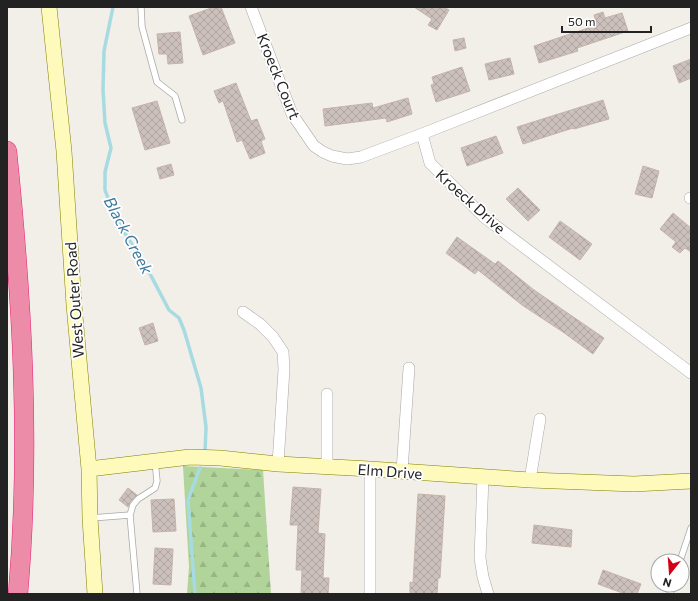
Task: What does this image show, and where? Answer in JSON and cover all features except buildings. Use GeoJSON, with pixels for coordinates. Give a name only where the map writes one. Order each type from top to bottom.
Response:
{"type":"FeatureCollection","features":[{"type":"Feature","properties":{"kind":"highway"},"geometry":{"type":"LineString","coordinates":[[7,151],[18,271],[23,384],[23,507],[18,594]]}},
{"type":"Feature","properties":{"kind":"street","name":"West Outer Road"},"geometry":{"type":"LineString","coordinates":[[49,7],[64,151],[74,305],[89,468],[90,518],[95,594]]}},
{"type":"Feature","properties":{"kind":"street","name":"Kroeck Court"},"geometry":{"type":"LineString","coordinates":[[251,7],[292,114],[314,146],[332,156],[347,159],[361,157],[422,134]]}},
{"type":"Feature","properties":{"kind":"street"},"geometry":{"type":"LineString","coordinates":[[422,134],[691,28]]}},
{"type":"Feature","properties":{"kind":"street","name":"Kroeck Drive"},"geometry":{"type":"LineString","coordinates":[[422,134],[430,163],[484,217],[691,373]]}},
{"type":"Feature","properties":{"kind":"street"},"geometry":{"type":"LineString","coordinates":[[243,312],[260,324],[273,337],[283,352],[284,369],[278,464]]}},
{"type":"Feature","properties":{"kind":"street"},"geometry":{"type":"LineString","coordinates":[[402,471],[409,368]]}},
{"type":"Feature","properties":{"kind":"street"},"geometry":{"type":"LineString","coordinates":[[327,394],[327,467]]}},
{"type":"Feature","properties":{"kind":"street"},"geometry":{"type":"LineString","coordinates":[[530,480],[540,419]]}},
{"type":"Feature","properties":{"kind":"street","name":"Elm Drive"},"geometry":{"type":"LineString","coordinates":[[89,468],[190,457],[530,480],[634,484],[691,480]]}},
{"type":"Feature","properties":{"kind":"street"},"geometry":{"type":"LineString","coordinates":[[370,469],[370,594]]}},
{"type":"Feature","properties":{"kind":"street"},"geometry":{"type":"LineString","coordinates":[[483,477],[480,558],[488,594]]}},
{"type":"Feature","properties":{"kind":"lane"},"geometry":{"type":"LineString","coordinates":[[141,7],[142,27],[157,82],[175,96],[182,120]]}},
{"type":"Feature","properties":{"kind":"lane"},"geometry":{"type":"LineString","coordinates":[[137,594],[130,515],[138,499],[154,488],[157,481],[155,461]]}},
{"type":"Feature","properties":{"kind":"lane"},"geometry":{"type":"LineString","coordinates":[[90,518],[130,515]]}},
{"type":"Feature","properties":{"kind":"lane"},"geometry":{"type":"LineString","coordinates":[[683,553],[691,528]]}},
{"type":"Feature","properties":{"kind":"green space"},"geometry":{"type":"Polygon","coordinates":[[[183,466],[263,470],[271,594],[187,594],[189,567],[183,466]]]}},
{"type":"Feature","properties":{"kind":"waterway","name":"Black Creek"},"geometry":{"type":"LineString","coordinates":[[113,7],[104,51],[103,90],[105,123],[111,148],[105,172],[105,190],[112,209],[126,235],[149,272],[169,310],[179,318],[184,330],[201,388],[206,427],[205,452]]}},
{"type":"Feature","properties":{"kind":"waterway","name":"Black Creek"},"geometry":{"type":"LineString","coordinates":[[195,594],[188,500],[200,468]]}}]}
